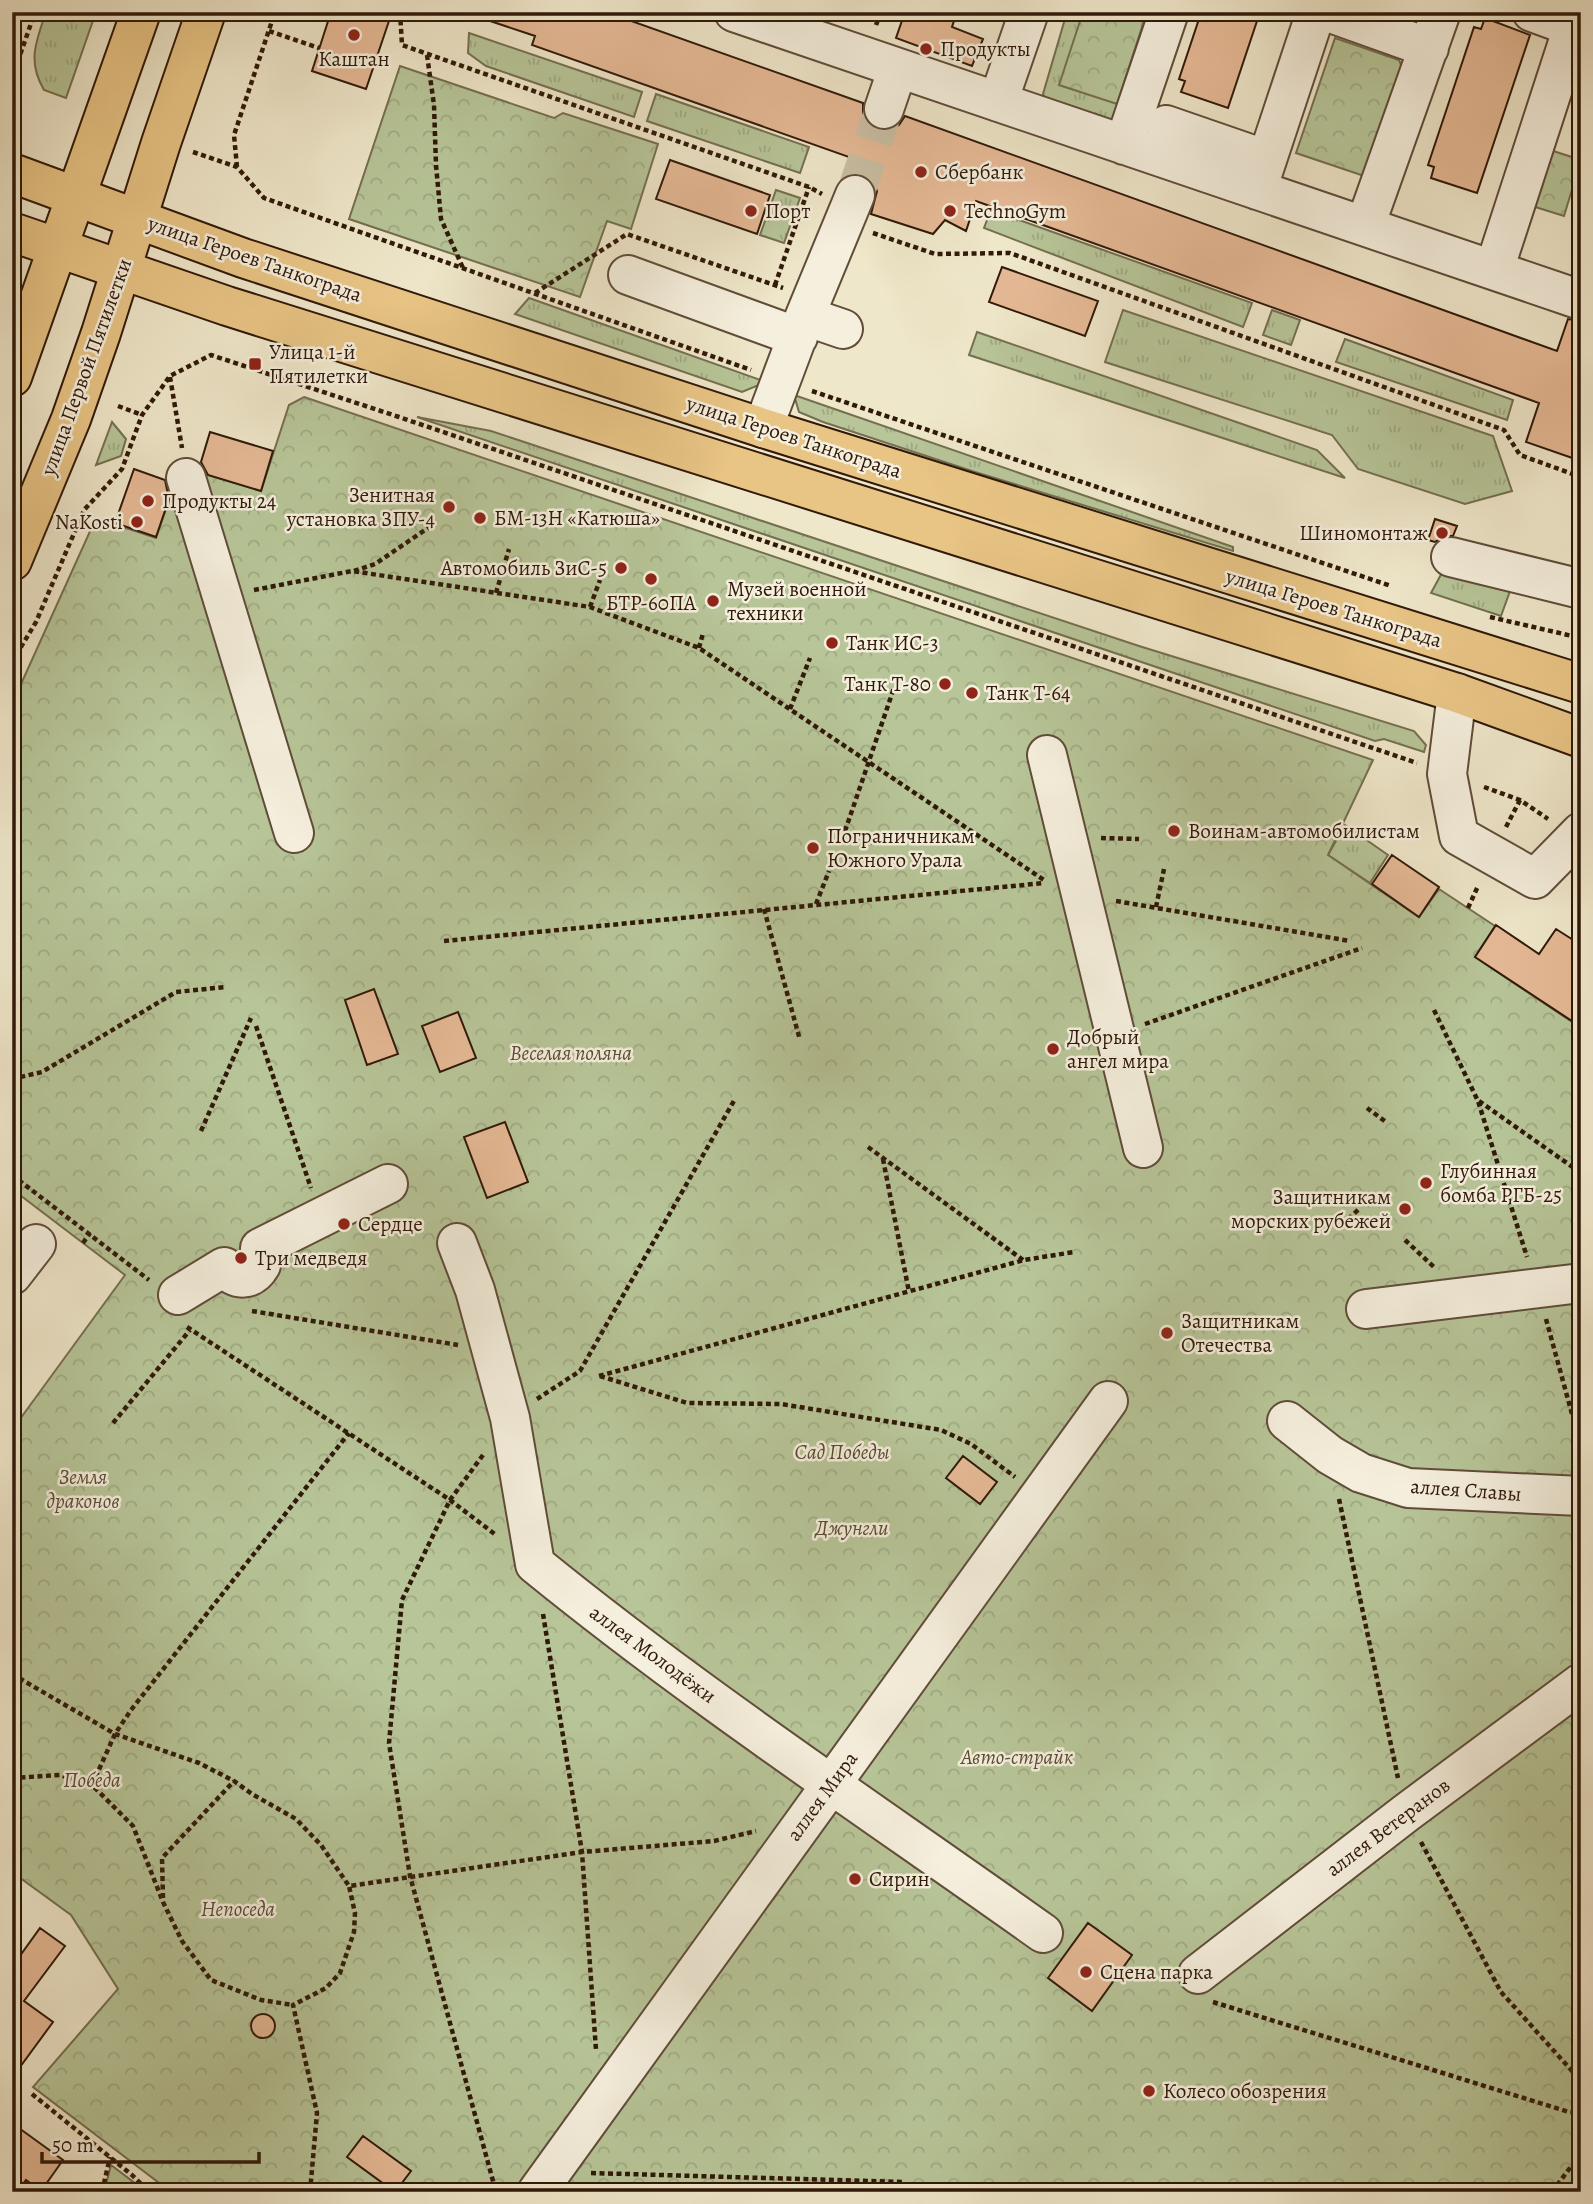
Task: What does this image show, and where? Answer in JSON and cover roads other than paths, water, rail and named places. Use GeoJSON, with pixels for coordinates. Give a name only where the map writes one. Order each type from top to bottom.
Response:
{"type":"FeatureCollection","features":[{"type":"Feature","properties":{"kind":"main road"},"geometry":{"type":"LineString","coordinates":[[12,377],[141,12]]}},
{"type":"Feature","properties":{"kind":"main road","name":"улица Первой Пятилетки"},"geometry":{"type":"LineString","coordinates":[[12,561],[71,419],[206,12]]}},
{"type":"Feature","properties":{"kind":"main road","name":"улица Героев Танкограда"},"geometry":{"type":"LineString","coordinates":[[12,173],[243,258],[764,428],[1581,684]]}},
{"type":"Feature","properties":{"kind":"main road","name":"улица Героев Танкограда"},"geometry":{"type":"LineString","coordinates":[[12,232],[227,306],[1457,693],[1581,738]]}},
{"type":"Feature","properties":{"kind":"street"},"geometry":{"type":"LineString","coordinates":[[734,12],[1124,145],[1262,175]]}},
{"type":"Feature","properties":{"kind":"street"},"geometry":{"type":"LineString","coordinates":[[998,102],[1029,12]]}},
{"type":"Feature","properties":{"kind":"street"},"geometry":{"type":"LineString","coordinates":[[1124,145],[1169,12]]}},
{"type":"Feature","properties":{"kind":"street"},"geometry":{"type":"LineString","coordinates":[[1262,175],[1316,12]]}},
{"type":"Feature","properties":{"kind":"street"},"geometry":{"type":"LineString","coordinates":[[1328,12],[1429,48]]}},
{"type":"Feature","properties":{"kind":"street"},"geometry":{"type":"LineString","coordinates":[[1365,226],[1441,12]]}},
{"type":"Feature","properties":{"kind":"street"},"geometry":{"type":"LineString","coordinates":[[1494,270],[1573,27],[1532,12]]}},
{"type":"Feature","properties":{"kind":"street"},"geometry":{"type":"LineString","coordinates":[[884,109],[898,68]]}},
{"type":"Feature","properties":{"kind":"street"},"geometry":{"type":"LineString","coordinates":[[1166,125],[1365,226],[1581,299]]}},
{"type":"Feature","properties":{"kind":"street"},"geometry":{"type":"LineString","coordinates":[[764,428],[849,209]]}},
{"type":"Feature","properties":{"kind":"street"},"geometry":{"type":"LineString","coordinates":[[628,275],[802,326],[844,329]]}},
{"type":"Feature","properties":{"kind":"street"},"geometry":{"type":"LineString","coordinates":[[186,478],[294,832]]}},
{"type":"Feature","properties":{"kind":"street"},"geometry":{"type":"LineString","coordinates":[[1451,557],[1581,589]]}},
{"type":"Feature","properties":{"kind":"street"},"geometry":{"type":"LineString","coordinates":[[1457,693],[1447,774],[1459,836],[1535,879],[1581,832]]}},
{"type":"Feature","properties":{"kind":"street"},"geometry":{"type":"LineString","coordinates":[[1047,755],[1143,1148]]}},
{"type":"Feature","properties":{"kind":"street"},"geometry":{"type":"LineString","coordinates":[[183,1315],[224,1267],[234,1276],[247,1278],[253,1275],[261,1265],[260,1248],[388,1184]]}},
{"type":"Feature","properties":{"kind":"street"},"geometry":{"type":"LineString","coordinates":[[12,1275],[36,1244]]}},
{"type":"Feature","properties":{"kind":"street","name":"аллея Молодёжи"},"geometry":{"type":"LineString","coordinates":[[457,1244],[475,1290],[510,1418],[535,1564],[589,1608],[1043,1934]]}},
{"type":"Feature","properties":{"kind":"street"},"geometry":{"type":"LineString","coordinates":[[1366,1309],[1581,1283]]}},
{"type":"Feature","properties":{"kind":"street","name":"аллея Мира"},"geometry":{"type":"LineString","coordinates":[[544,2182],[1108,1401]]}},
{"type":"Feature","properties":{"kind":"street","name":"аллея Славы"},"geometry":{"type":"LineString","coordinates":[[1287,1421],[1330,1455],[1361,1474],[1408,1489],[1581,1496]]}},
{"type":"Feature","properties":{"kind":"street","name":"аллея Ветеранов"},"geometry":{"type":"LineString","coordinates":[[1199,1986],[1406,1813],[1581,1683]]}},
{"type":"Feature","properties":{"kind":"tunnel"},"geometry":{"type":"LineString","coordinates":[[855,195],[884,109]]}},
{"type":"Feature","properties":{"kind":"place","name":"Каштан"},"geometry":{"type":"Point","coordinates":[354,35]}},
{"type":"Feature","properties":{"kind":"place","name":"Продукты"},"geometry":{"type":"Point","coordinates":[926,49]}},
{"type":"Feature","properties":{"kind":"place","name":"Сбербанк"},"geometry":{"type":"Point","coordinates":[921,172]}},
{"type":"Feature","properties":{"kind":"place","name":"Порт"},"geometry":{"type":"Point","coordinates":[751,211]}},
{"type":"Feature","properties":{"kind":"place","name":"TechnoGym"},"geometry":{"type":"Point","coordinates":[950,211]}},
{"type":"Feature","properties":{"kind":"place","name":"Улица 1-й Пятилетки"},"geometry":{"type":"Point","coordinates":[255,364]}},
{"type":"Feature","properties":{"kind":"place","name":"Продукты 24"},"geometry":{"type":"Point","coordinates":[148,501]}},
{"type":"Feature","properties":{"kind":"place","name":"Зенитная установка ЗПУ-4"},"geometry":{"type":"Point","coordinates":[449,507]}},
{"type":"Feature","properties":{"kind":"place","name":"БМ-13Н «Катюша»"},"geometry":{"type":"Point","coordinates":[480,518]}},
{"type":"Feature","properties":{"kind":"place","name":"NaKosti"},"geometry":{"type":"Point","coordinates":[137,522]}},
{"type":"Feature","properties":{"kind":"place","name":"Шиномонтаж"},"geometry":{"type":"Point","coordinates":[1442,533]}},
{"type":"Feature","properties":{"kind":"place","name":"Автомобиль ЗиС-5"},"geometry":{"type":"Point","coordinates":[621,568]}},
{"type":"Feature","properties":{"kind":"place","name":"БТР-60ПА"},"geometry":{"type":"Point","coordinates":[651,579]}},
{"type":"Feature","properties":{"kind":"place","name":"Музей военной техники"},"geometry":{"type":"Point","coordinates":[713,601]}},
{"type":"Feature","properties":{"kind":"place","name":"Танк ИС-3"},"geometry":{"type":"Point","coordinates":[832,643]}},
{"type":"Feature","properties":{"kind":"place","name":"Танк Т-80"},"geometry":{"type":"Point","coordinates":[945,684]}},
{"type":"Feature","properties":{"kind":"place","name":"Танк Т-64"},"geometry":{"type":"Point","coordinates":[972,693]}},
{"type":"Feature","properties":{"kind":"place","name":"Воинам-автомобилистам"},"geometry":{"type":"Point","coordinates":[1174,831]}},
{"type":"Feature","properties":{"kind":"place","name":"Пограничникам Южного Урала"},"geometry":{"type":"Point","coordinates":[813,848]}},
{"type":"Feature","properties":{"kind":"place","name":"Добрый ангел мира"},"geometry":{"type":"Point","coordinates":[1053,1049]}},
{"type":"Feature","properties":{"kind":"place","name":"Глубинная бомба РГБ-25"},"geometry":{"type":"Point","coordinates":[1426,1183]}},
{"type":"Feature","properties":{"kind":"place","name":"Защитникам морских рубежей"},"geometry":{"type":"Point","coordinates":[1405,1209]}},
{"type":"Feature","properties":{"kind":"place","name":"Сердце"},"geometry":{"type":"Point","coordinates":[344,1224]}},
{"type":"Feature","properties":{"kind":"place","name":"Три медведя"},"geometry":{"type":"Point","coordinates":[241,1258]}},
{"type":"Feature","properties":{"kind":"place","name":"Защитникам Отечества"},"geometry":{"type":"Point","coordinates":[1167,1333]}},
{"type":"Feature","properties":{"kind":"place","name":"Сирин"},"geometry":{"type":"Point","coordinates":[855,1879]}},
{"type":"Feature","properties":{"kind":"place","name":"Сцена парка"},"geometry":{"type":"Point","coordinates":[1086,1972]}},
{"type":"Feature","properties":{"kind":"place","name":"Колесо обозрения"},"geometry":{"type":"Point","coordinates":[1149,2091]}},
{"type":"Feature","properties":{"kind":"park label","name":"Веселая поляна"},"geometry":{"type":"Point","coordinates":[571,1053]}},
{"type":"Feature","properties":{"kind":"park label","name":"Сад Победы"},"geometry":{"type":"Point","coordinates":[842,1452]}},
{"type":"Feature","properties":{"kind":"park label","name":"Земля драконов"},"geometry":{"type":"Point","coordinates":[83,1489]}},
{"type":"Feature","properties":{"kind":"park label","name":"Джунгли"},"geometry":{"type":"Point","coordinates":[852,1528]}},
{"type":"Feature","properties":{"kind":"park label","name":"Авто-страйк"},"geometry":{"type":"Point","coordinates":[1017,1757]}},
{"type":"Feature","properties":{"kind":"park label","name":"Победа"},"geometry":{"type":"Point","coordinates":[92,1780]}},
{"type":"Feature","properties":{"kind":"park label","name":"Непоседа"},"geometry":{"type":"Point","coordinates":[238,1909]}}]}
